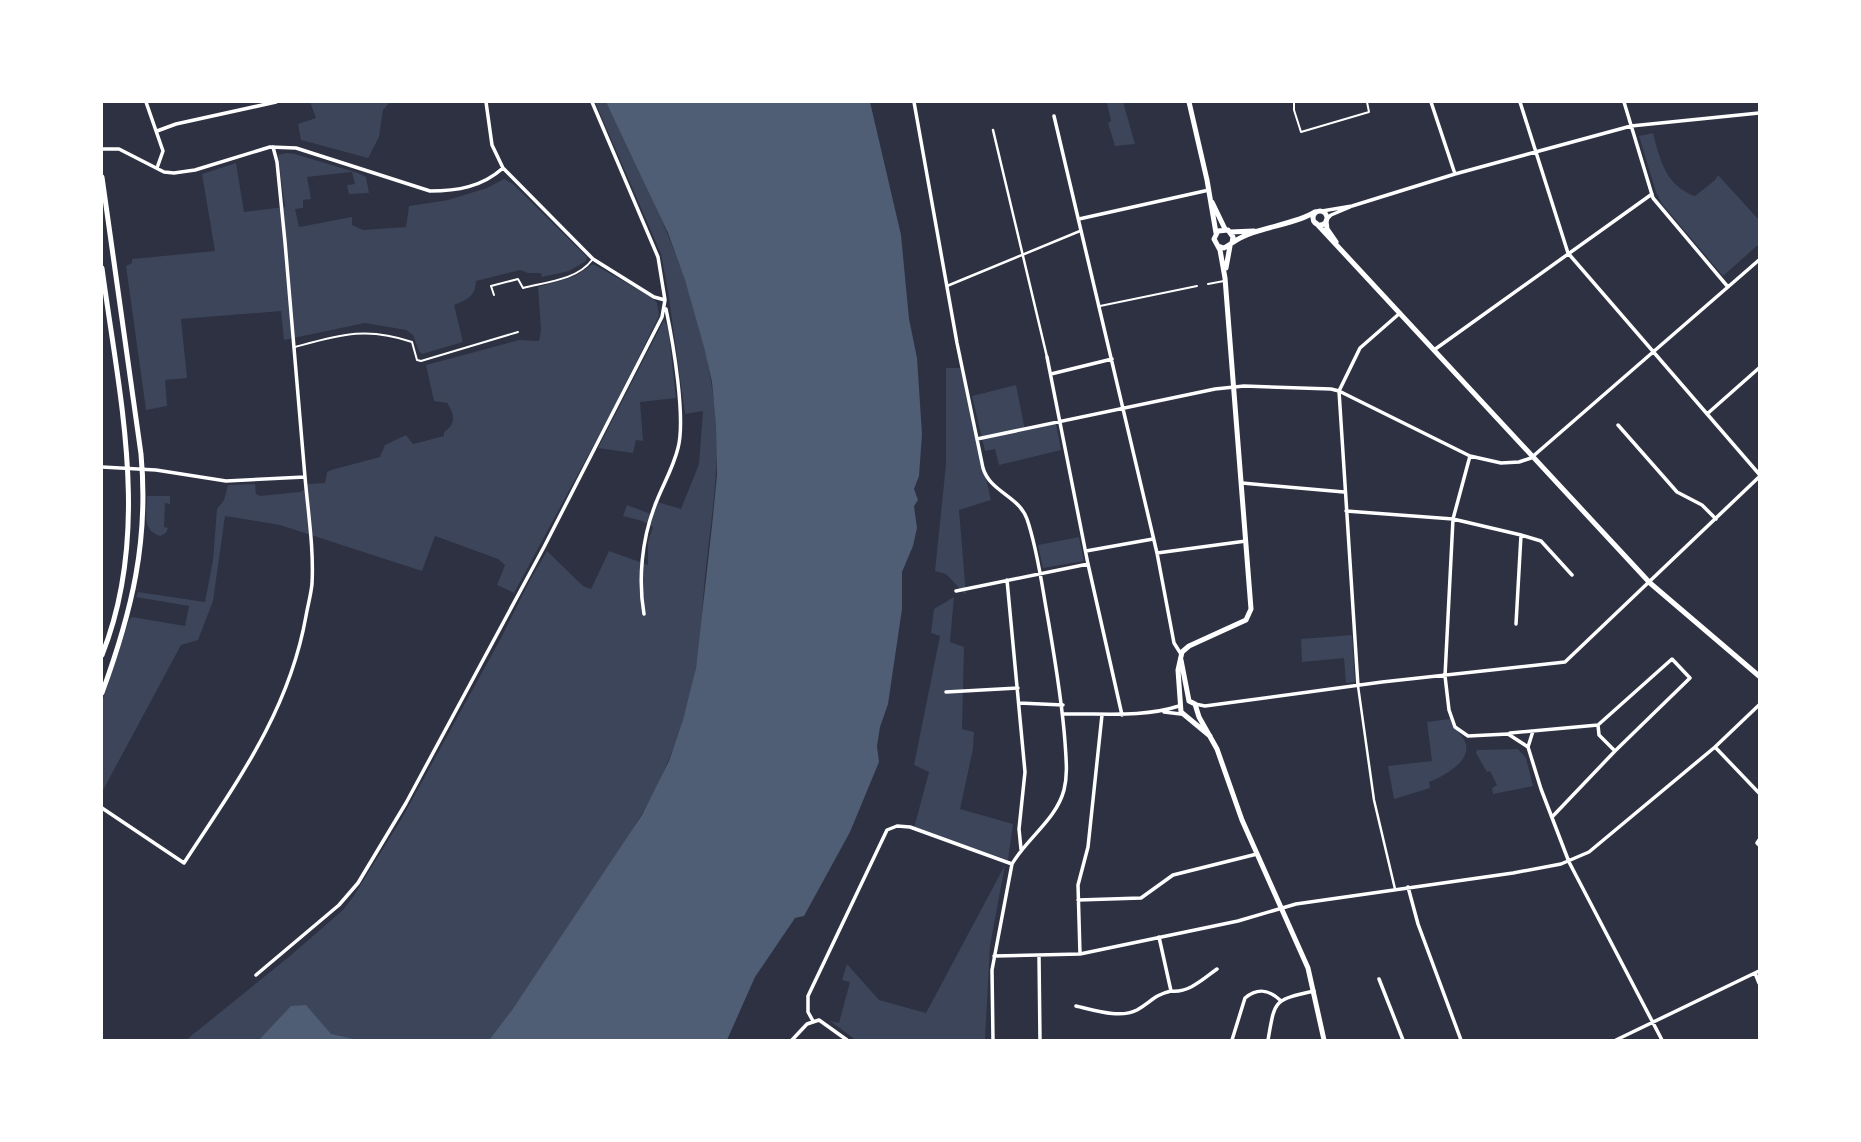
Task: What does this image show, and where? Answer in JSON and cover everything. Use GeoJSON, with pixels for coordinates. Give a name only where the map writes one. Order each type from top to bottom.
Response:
{"type":"FeatureCollection","features":[{"type":"Feature","properties":{"kind":"main road"},"geometry":{"type":"LineString","coordinates":[[1189,102],[1209,191],[1215,242],[1225,279],[1251,602],[1249,617],[1189,646],[1180,656],[1178,670],[1185,716],[1210,736]]}},
{"type":"Feature","properties":{"kind":"main road"},"geometry":{"type":"LineString","coordinates":[[102,177],[143,469],[139,564],[116,654],[102,693]]}},
{"type":"Feature","properties":{"kind":"main road"},"geometry":{"type":"LineString","coordinates":[[1209,191],[1233,237],[1225,279]]}},
{"type":"Feature","properties":{"kind":"main road"},"geometry":{"type":"LineString","coordinates":[[1218,246],[1224,248],[1260,231],[1319,212],[1325,214],[1327,229],[1339,248]]}},
{"type":"Feature","properties":{"kind":"main road"},"geometry":{"type":"LineString","coordinates":[[1319,212],[1313,216],[1316,223],[1650,583],[1757,673]]}},
{"type":"Feature","properties":{"kind":"main road"},"geometry":{"type":"LineString","coordinates":[[1288,224],[1323,224],[1326,220]]}},
{"type":"Feature","properties":{"kind":"main road"},"geometry":{"type":"LineString","coordinates":[[1216,233],[1228,230],[1260,231]]}},
{"type":"Feature","properties":{"kind":"main road"},"geometry":{"type":"LineString","coordinates":[[102,268],[129,469],[130,502],[122,588],[102,651]]}},
{"type":"Feature","properties":{"kind":"main road"},"geometry":{"type":"LineString","coordinates":[[1180,656],[1189,701]]}},
{"type":"Feature","properties":{"kind":"main road"},"geometry":{"type":"LineString","coordinates":[[1189,701],[1195,704],[1210,736],[1257,854],[1308,968],[1324,1041]]}},
{"type":"Feature","properties":{"kind":"main road"},"geometry":{"type":"LineString","coordinates":[[1182,705],[1189,701]]}},
{"type":"Feature","properties":{"kind":"main road"},"geometry":{"type":"LineString","coordinates":[[1185,716],[1193,716],[1197,712]]}},
{"type":"Feature","properties":{"kind":"street"},"geometry":{"type":"LineString","coordinates":[[146,102],[163,151],[157,168]]}},
{"type":"Feature","properties":{"kind":"street"},"geometry":{"type":"LineString","coordinates":[[248,102],[251,107]]}},
{"type":"Feature","properties":{"kind":"street"},"geometry":{"type":"LineString","coordinates":[[158,131],[176,124],[276,102]]}},
{"type":"Feature","properties":{"kind":"street"},"geometry":{"type":"LineString","coordinates":[[486,102],[492,145],[503,168],[593,259],[654,297],[665,300]]}},
{"type":"Feature","properties":{"kind":"street"},"geometry":{"type":"LineString","coordinates":[[592,102],[654,246],[662,276],[680,413],[680,441],[648,526],[643,558],[644,614]]}},
{"type":"Feature","properties":{"kind":"street"},"geometry":{"type":"LineString","coordinates":[[914,102],[977,439],[988,480],[1015,502],[1027,518],[1040,574],[1063,705],[1067,772],[1064,792],[1048,821],[1021,849],[1013,864],[994,956],[993,1041]]}},
{"type":"Feature","properties":{"kind":"street"},"geometry":{"type":"LineString","coordinates":[[1431,102],[1455,174]]}},
{"type":"Feature","properties":{"kind":"street"},"geometry":{"type":"LineString","coordinates":[[1195,704],[1205,706],[1564,663],[1759,476],[1568,253],[1520,102]]}},
{"type":"Feature","properties":{"kind":"street"},"geometry":{"type":"LineString","coordinates":[[1624,102],[1652,194],[1728,287]]}},
{"type":"Feature","properties":{"kind":"street"},"geometry":{"type":"LineString","coordinates":[[1326,220],[1352,206],[1455,174],[1631,126],[1759,113]]}},
{"type":"Feature","properties":{"kind":"street"},"geometry":{"type":"LineString","coordinates":[[1054,116],[1157,553],[1174,643],[1180,656]]}},
{"type":"Feature","properties":{"kind":"street"},"geometry":{"type":"LineString","coordinates":[[993,130],[1051,374],[1088,564],[1122,715]]}},
{"type":"Feature","properties":{"kind":"street"},"geometry":{"type":"LineString","coordinates":[[102,149],[119,149],[170,173],[182,173],[273,147],[296,148],[430,191],[446,191],[483,183],[503,168]]}},
{"type":"Feature","properties":{"kind":"street"},"geometry":{"type":"LineString","coordinates":[[102,807],[184,863],[270,726],[289,682],[303,634],[312,585],[310,525],[279,177],[273,147]]}},
{"type":"Feature","properties":{"kind":"street"},"geometry":{"type":"LineString","coordinates":[[1079,219],[1209,191]]}},
{"type":"Feature","properties":{"kind":"street"},"geometry":{"type":"LineString","coordinates":[[1434,350],[1652,194]]}},
{"type":"Feature","properties":{"kind":"street"},"geometry":{"type":"LineString","coordinates":[[1319,212],[1352,206]]}},
{"type":"Feature","properties":{"kind":"street"},"geometry":{"type":"LineString","coordinates":[[947,286],[1081,230]]}},
{"type":"Feature","properties":{"kind":"street"},"geometry":{"type":"LineString","coordinates":[[977,439],[1235,386],[1339,391],[1470,456],[1501,463],[1519,462],[1531,457],[1759,260]]}},
{"type":"Feature","properties":{"kind":"street"},"geometry":{"type":"LineString","coordinates":[[256,975],[339,905],[358,883],[410,795],[544,547],[642,359],[666,307]]}},
{"type":"Feature","properties":{"kind":"street"},"geometry":{"type":"LineString","coordinates":[[1395,889],[1374,800],[1358,686],[1339,391],[1360,348],[1400,313]]}},
{"type":"Feature","properties":{"kind":"street"},"geometry":{"type":"LineString","coordinates":[[1051,374],[1112,359]]}},
{"type":"Feature","properties":{"kind":"street"},"geometry":{"type":"LineString","coordinates":[[1707,414],[1759,368]]}},
{"type":"Feature","properties":{"kind":"street"},"geometry":{"type":"LineString","coordinates":[[1618,425],[1677,492],[1702,505],[1716,519]]}},
{"type":"Feature","properties":{"kind":"street"},"geometry":{"type":"LineString","coordinates":[[1470,456],[1453,519],[1445,676],[1455,727],[1468,736],[1598,725],[1672,659],[1690,678],[1615,751],[1553,817]]}},
{"type":"Feature","properties":{"kind":"street"},"geometry":{"type":"LineString","coordinates":[[102,467],[143,469],[226,481],[304,477]]}},
{"type":"Feature","properties":{"kind":"street"},"geometry":{"type":"LineString","coordinates":[[1242,483],[1344,492]]}},
{"type":"Feature","properties":{"kind":"street"},"geometry":{"type":"LineString","coordinates":[[1346,511],[1453,519],[1521,535],[1541,541],[1572,575]]}},
{"type":"Feature","properties":{"kind":"street"},"geometry":{"type":"LineString","coordinates":[[1516,624],[1521,535]]}},
{"type":"Feature","properties":{"kind":"street"},"geometry":{"type":"LineString","coordinates":[[1086,551],[1153,539]]}},
{"type":"Feature","properties":{"kind":"street"},"geometry":{"type":"LineString","coordinates":[[1157,553],[1246,541]]}},
{"type":"Feature","properties":{"kind":"street"},"geometry":{"type":"LineString","coordinates":[[956,591],[1088,564]]}},
{"type":"Feature","properties":{"kind":"street"},"geometry":{"type":"LineString","coordinates":[[1007,580],[1025,772],[1021,849]]}},
{"type":"Feature","properties":{"kind":"street"},"geometry":{"type":"LineString","coordinates":[[102,651],[116,654]]}},
{"type":"Feature","properties":{"kind":"street"},"geometry":{"type":"LineString","coordinates":[[946,692],[1018,688]]}},
{"type":"Feature","properties":{"kind":"street"},"geometry":{"type":"LineString","coordinates":[[1019,703],[1063,705]]}},
{"type":"Feature","properties":{"kind":"street"},"geometry":{"type":"LineString","coordinates":[[1063,714],[1122,715],[1158,712],[1182,705]]}},
{"type":"Feature","properties":{"kind":"street"},"geometry":{"type":"LineString","coordinates":[[994,956],[1080,954],[1238,921],[1300,903],[1513,873],[1569,862],[1589,852],[1715,747],[1759,706]]}},
{"type":"Feature","properties":{"kind":"street"},"geometry":{"type":"LineString","coordinates":[[1158,712],[1185,716]]}},
{"type":"Feature","properties":{"kind":"street"},"geometry":{"type":"LineString","coordinates":[[1080,954],[1078,886],[1088,847],[1102,715]]}},
{"type":"Feature","properties":{"kind":"street"},"geometry":{"type":"LineString","coordinates":[[1598,725],[1600,735],[1615,751]]}},
{"type":"Feature","properties":{"kind":"street"},"geometry":{"type":"LineString","coordinates":[[1533,731],[1528,747],[1569,862],[1662,1041]]}},
{"type":"Feature","properties":{"kind":"street"},"geometry":{"type":"LineString","coordinates":[[1508,734],[1528,747]]}},
{"type":"Feature","properties":{"kind":"street"},"geometry":{"type":"LineString","coordinates":[[1715,747],[1759,793]]}},
{"type":"Feature","properties":{"kind":"street"},"geometry":{"type":"LineString","coordinates":[[813,1021],[808,1012],[808,996],[887,830],[897,826],[910,827],[1013,864]]}},
{"type":"Feature","properties":{"kind":"street"},"geometry":{"type":"LineString","coordinates":[[1078,900],[1141,898],[1174,875],[1257,854]]}},
{"type":"Feature","properties":{"kind":"street"},"geometry":{"type":"LineString","coordinates":[[1408,887],[1418,924],[1461,1041]]}},
{"type":"Feature","properties":{"kind":"street"},"geometry":{"type":"LineString","coordinates":[[1159,937],[1171,991]]}},
{"type":"Feature","properties":{"kind":"street"},"geometry":{"type":"LineString","coordinates":[[1039,956],[1040,1041]]}},
{"type":"Feature","properties":{"kind":"street"},"geometry":{"type":"LineString","coordinates":[[1076,1006],[1120,1014],[1133,1012],[1152,997],[1189,989],[1217,970]]}},
{"type":"Feature","properties":{"kind":"street"},"geometry":{"type":"LineString","coordinates":[[1616,1041],[1757,972],[1759,983]]}},
{"type":"Feature","properties":{"kind":"street"},"geometry":{"type":"LineString","coordinates":[[1379,979],[1403,1041]]}},
{"type":"Feature","properties":{"kind":"street"},"geometry":{"type":"LineString","coordinates":[[1233,1041],[1245,998],[1260,990],[1268,991],[1280,1000]]}},
{"type":"Feature","properties":{"kind":"street"},"geometry":{"type":"LineString","coordinates":[[1268,1041],[1274,1010],[1280,1000],[1314,991]]}},
{"type":"Feature","properties":{"kind":"street"},"geometry":{"type":"LineString","coordinates":[[792,1041],[807,1024],[819,1020],[847,1041]]}},
{"type":"Feature","properties":{"kind":"lane"},"geometry":{"type":"LineString","coordinates":[[1294,102],[1301,132],[1369,112],[1367,102]]}},
{"type":"Feature","properties":{"kind":"lane"},"geometry":{"type":"LineString","coordinates":[[494,295],[491,286],[518,279],[523,288],[582,271],[593,259]]}},
{"type":"Feature","properties":{"kind":"lane"},"geometry":{"type":"LineString","coordinates":[[1208,284],[1225,279]]}},
{"type":"Feature","properties":{"kind":"lane"},"geometry":{"type":"LineString","coordinates":[[1099,306],[1197,286]]}},
{"type":"Feature","properties":{"kind":"lane"},"geometry":{"type":"LineString","coordinates":[[294,347],[361,332],[393,336],[412,342],[417,360],[421,361],[518,332]]}},
{"type":"Feature","properties":{"kind":"shaded area"},"geometry":{"type":"Polygon","coordinates":[[[310,102],[390,102],[383,110],[379,137],[368,158],[301,140],[298,124],[316,118],[310,102]]]}},
{"type":"Feature","properties":{"kind":"shaded area"},"geometry":{"type":"Polygon","coordinates":[[[595,102],[606,102],[677,258],[703,340],[716,425],[715,479],[698,656],[678,737],[657,787],[574,920],[489,1040],[186,1040],[290,956],[343,910],[353,897],[402,818],[547,551],[583,586],[591,589],[609,551],[648,565],[648,542],[653,527],[623,516],[627,505],[651,514],[654,501],[681,509],[699,464],[703,411],[685,414],[661,254],[595,102]]]}},
{"type":"Feature","properties":{"kind":"shaded area"},"geometry":{"type":"Polygon","coordinates":[[[606,102],[870,102],[901,235],[909,319],[917,358],[922,434],[919,476],[914,489],[918,500],[914,506],[917,528],[902,572],[902,609],[888,704],[877,746],[879,762],[850,832],[804,916],[795,918],[755,977],[727,1040],[489,1040],[512,1010],[642,815],[669,761],[696,668],[717,475],[712,382],[685,280],[668,233],[606,102]]]}},
{"type":"Feature","properties":{"kind":"shaded area"},"geometry":{"type":"Polygon","coordinates":[[[1123,102],[1135,144],[1115,146],[1108,123],[1111,121],[1107,103],[1123,102]]]}},
{"type":"Feature","properties":{"kind":"shaded area"},"geometry":{"type":"Polygon","coordinates":[[[1653,133],[1666,171],[1677,186],[1695,196],[1718,175],[1759,220],[1759,244],[1723,276],[1662,204],[1656,192],[1639,136],[1653,133]]]}},
{"type":"Feature","properties":{"kind":"shaded area"},"geometry":{"type":"Polygon","coordinates":[[[287,153],[358,173],[366,177],[369,193],[349,194],[347,185],[355,184],[352,172],[307,177],[311,199],[303,200],[303,208],[295,209],[299,227],[352,217],[352,225],[363,230],[406,227],[409,206],[448,200],[487,188],[504,179],[513,184],[587,257],[586,261],[569,271],[542,277],[541,273],[520,270],[476,281],[470,297],[454,305],[463,342],[422,354],[413,335],[406,330],[365,323],[284,340],[281,311],[181,319],[187,378],[165,380],[167,406],[146,410],[126,266],[132,263],[132,259],[215,251],[202,174],[236,163],[244,212],[285,207],[278,155],[287,153]]]}},
{"type":"Feature","properties":{"kind":"shaded area"},"geometry":{"type":"Polygon","coordinates":[[[593,264],[652,297],[657,303],[659,316],[612,411],[514,593],[497,585],[505,565],[498,559],[435,536],[422,571],[280,525],[225,516],[213,601],[198,640],[181,645],[102,792],[102,702],[129,620],[132,617],[185,626],[189,606],[136,597],[138,592],[205,602],[213,560],[217,509],[224,500],[228,485],[255,484],[256,494],[260,496],[300,492],[307,488],[308,484],[325,483],[327,472],[331,470],[380,457],[385,445],[406,435],[413,444],[444,436],[452,422],[452,411],[447,403],[434,401],[426,365],[519,340],[539,341],[541,330],[538,287],[575,276],[593,264]]]}},
{"type":"Feature","properties":{"kind":"shaded area"},"geometry":{"type":"Polygon","coordinates":[[[664,320],[668,327],[676,398],[640,402],[643,441],[636,440],[633,453],[598,448],[664,320]]]}},
{"type":"Feature","properties":{"kind":"shaded area"},"geometry":{"type":"Polygon","coordinates":[[[946,368],[960,368],[991,500],[959,510],[966,595],[946,574],[935,571],[946,464],[946,368]]]}},
{"type":"Feature","properties":{"kind":"shaded area"},"geometry":{"type":"Polygon","coordinates":[[[1016,385],[1025,430],[1056,424],[1061,450],[999,465],[995,449],[985,451],[972,396],[1016,385]]]}},
{"type":"Feature","properties":{"kind":"shaded area"},"geometry":{"type":"Polygon","coordinates":[[[147,496],[170,496],[170,504],[165,503],[164,527],[168,528],[166,533],[160,536],[148,525],[147,496]]]}},
{"type":"Feature","properties":{"kind":"shaded area"},"geometry":{"type":"Polygon","coordinates":[[[1079,537],[1084,561],[1043,568],[1038,545],[1079,537]]]}},
{"type":"Feature","properties":{"kind":"shaded area"},"geometry":{"type":"Polygon","coordinates":[[[954,597],[950,642],[964,647],[962,729],[974,732],[960,809],[1013,824],[1008,860],[914,828],[929,772],[914,765],[940,636],[931,633],[934,609],[954,597]]]}},
{"type":"Feature","properties":{"kind":"shaded area"},"geometry":{"type":"Polygon","coordinates":[[[1352,635],[1355,682],[1346,683],[1344,658],[1302,662],[1301,639],[1352,635]]]}},
{"type":"Feature","properties":{"kind":"shaded area"},"geometry":{"type":"Polygon","coordinates":[[[1450,719],[1466,746],[1462,760],[1443,776],[1429,782],[1430,788],[1394,799],[1388,766],[1432,761],[1427,722],[1450,719]]]}},
{"type":"Feature","properties":{"kind":"shaded area"},"geometry":{"type":"Polygon","coordinates":[[[1518,749],[1526,758],[1533,786],[1493,794],[1492,788],[1497,785],[1476,753],[1477,750],[1518,749]]]}},
{"type":"Feature","properties":{"kind":"shaded area"},"geometry":{"type":"Polygon","coordinates":[[[1005,865],[990,946],[985,1040],[856,1040],[830,1021],[839,1023],[850,982],[842,980],[847,964],[879,1000],[926,1013],[1005,865]]]}},
{"type":"Feature","properties":{"kind":"shaded area"},"geometry":{"type":"Polygon","coordinates":[[[306,1005],[331,1034],[358,1040],[259,1040],[291,1006],[306,1005]]]}}]}
